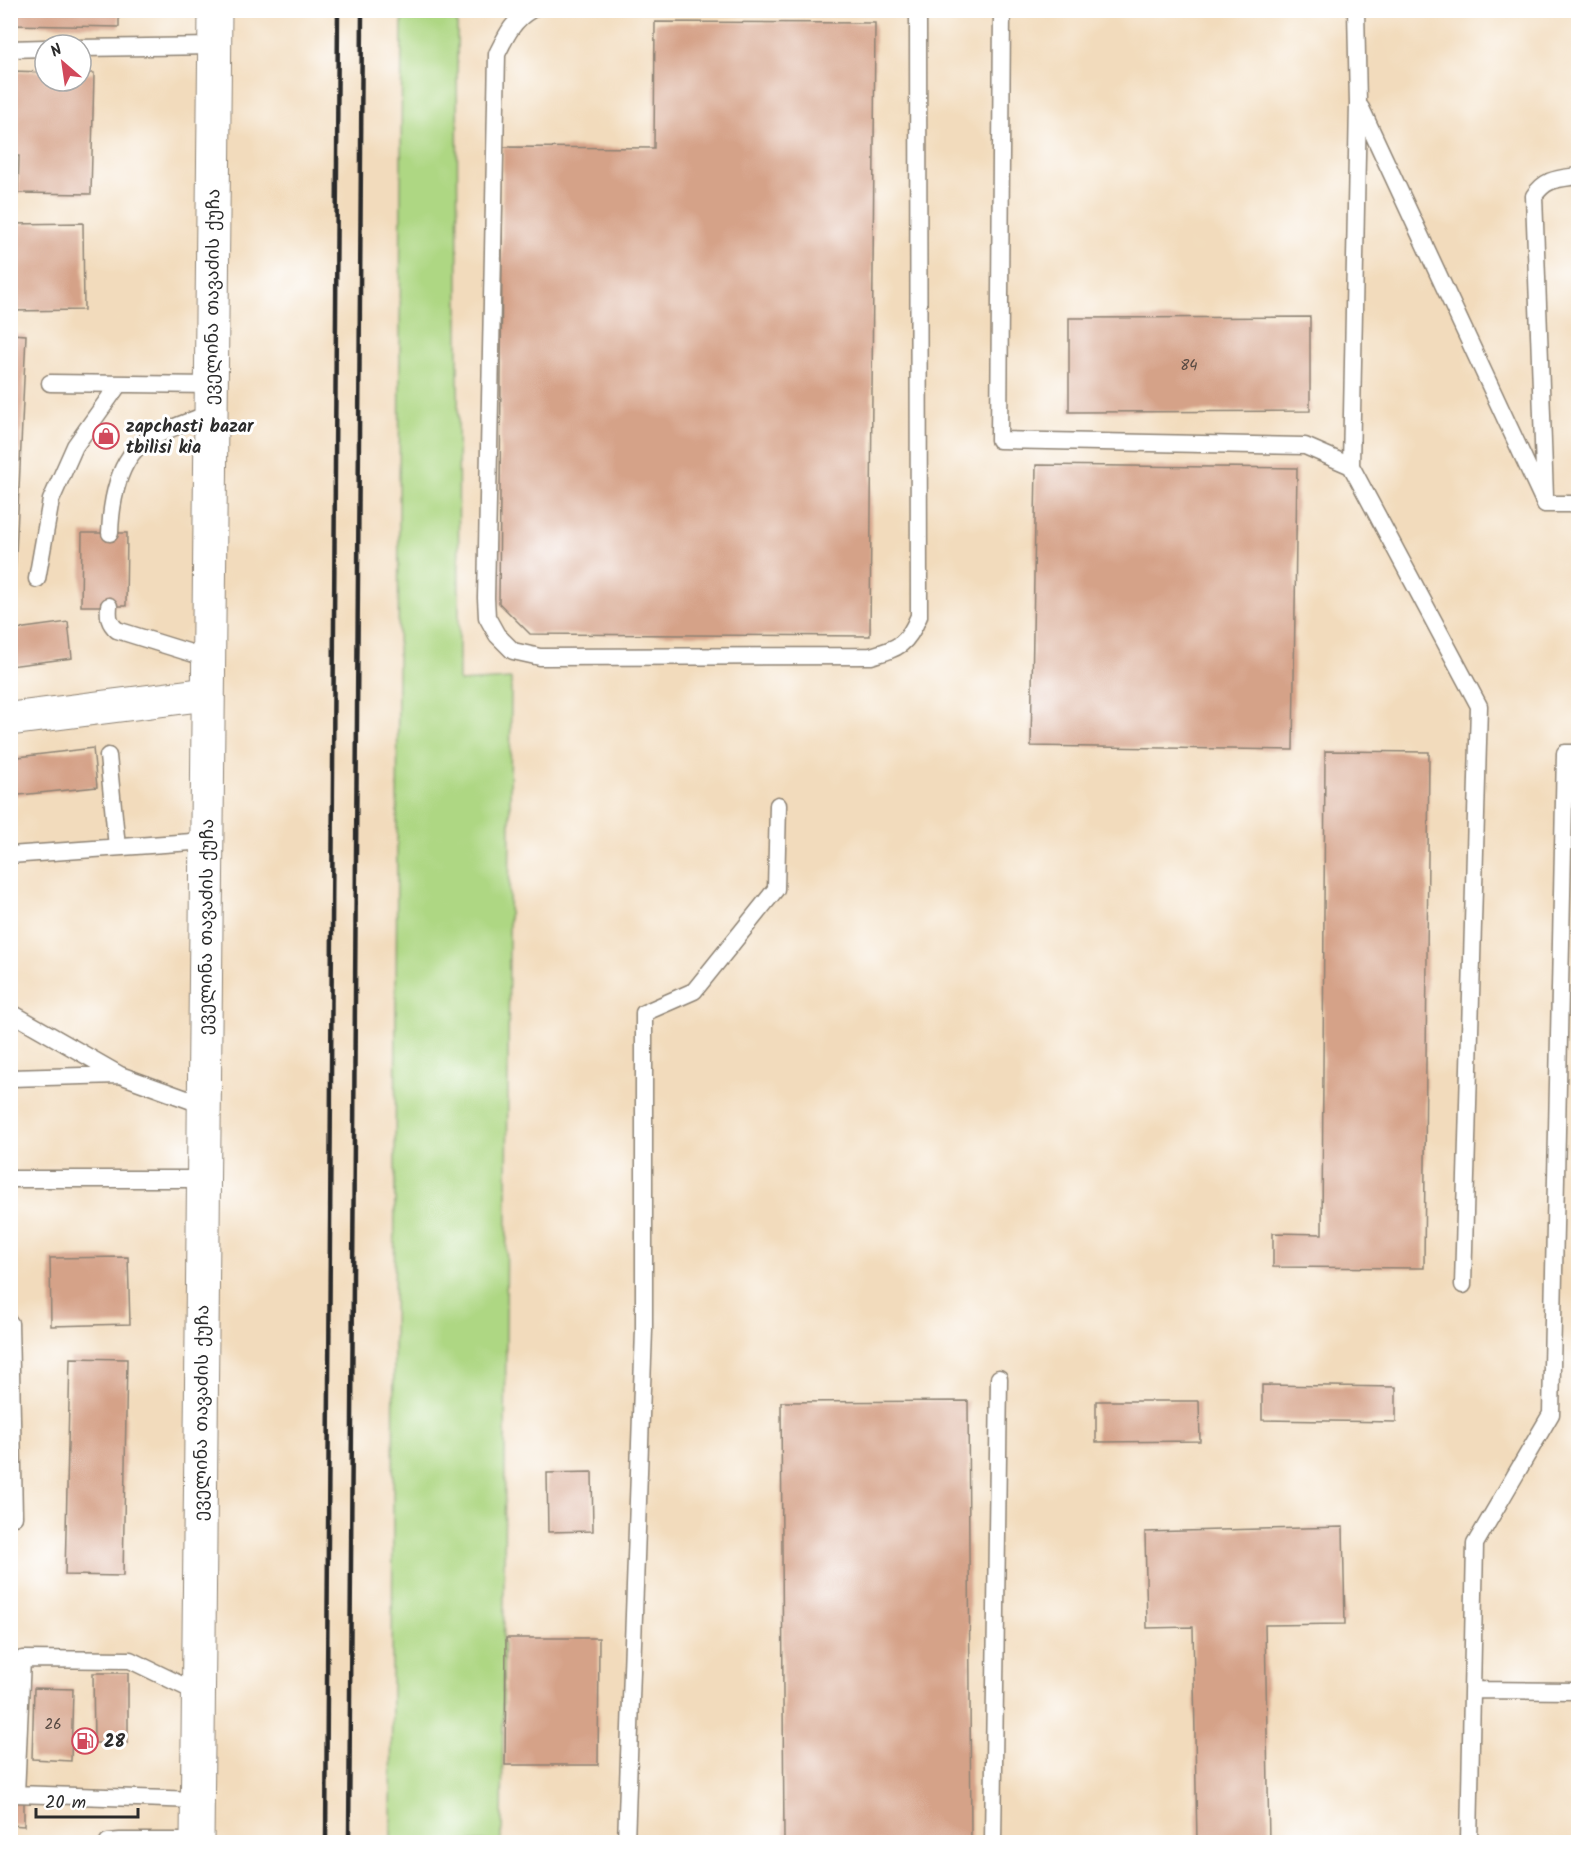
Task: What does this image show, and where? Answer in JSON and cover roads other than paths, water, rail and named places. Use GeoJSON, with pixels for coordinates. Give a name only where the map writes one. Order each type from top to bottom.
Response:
{"type":"FeatureCollection","features":[{"type":"Feature","properties":{"kind":"main road","name":"ეველინა თავაძის ქუჩა"},"geometry":{"type":"LineString","coordinates":[[197,1841],[214,10]]}},
{"type":"Feature","properties":{"kind":"main road"},"geometry":{"type":"LineString","coordinates":[[10,719],[207,694]]}},
{"type":"Feature","properties":{"kind":"lane"},"geometry":{"type":"LineString","coordinates":[[531,10],[521,16],[508,31],[497,54],[486,598],[487,617],[497,636],[513,651],[540,657],[871,656],[895,650],[911,634],[919,616],[918,10]]}},
{"type":"Feature","properties":{"kind":"lane"},"geometry":{"type":"LineString","coordinates":[[1002,10],[999,440],[1305,446],[1351,466]]}},
{"type":"Feature","properties":{"kind":"lane"},"geometry":{"type":"LineString","coordinates":[[1356,10],[1358,103],[1351,466],[1479,706],[1463,1285]]}},
{"type":"Feature","properties":{"kind":"lane"},"geometry":{"type":"LineString","coordinates":[[93,48],[214,46]]}},
{"type":"Feature","properties":{"kind":"lane"},"geometry":{"type":"LineString","coordinates":[[10,49],[33,48]]}},
{"type":"Feature","properties":{"kind":"lane"},"geometry":{"type":"LineString","coordinates":[[1358,103],[1545,504]]}},
{"type":"Feature","properties":{"kind":"lane"},"geometry":{"type":"LineString","coordinates":[[1545,504],[1534,196],[1542,185],[1556,179],[1578,176]]}},
{"type":"Feature","properties":{"kind":"lane"},"geometry":{"type":"LineString","coordinates":[[50,383],[119,384],[211,399]]}},
{"type":"Feature","properties":{"kind":"lane"},"geometry":{"type":"LineString","coordinates":[[37,579],[51,500],[75,446],[119,384]]}},
{"type":"Feature","properties":{"kind":"lane"},"geometry":{"type":"LineString","coordinates":[[110,533],[110,514],[116,485],[125,463],[144,442],[211,399]]}},
{"type":"Feature","properties":{"kind":"lane"},"geometry":{"type":"LineString","coordinates":[[1545,504],[1578,504]]}},
{"type":"Feature","properties":{"kind":"lane"},"geometry":{"type":"LineString","coordinates":[[108,606],[108,617],[117,630],[207,658]]}},
{"type":"Feature","properties":{"kind":"lane"},"geometry":{"type":"LineString","coordinates":[[1469,1842],[1475,1544],[1551,1414],[1565,753],[1578,753]]}},
{"type":"Feature","properties":{"kind":"lane"},"geometry":{"type":"LineString","coordinates":[[108,756],[117,848]]}},
{"type":"Feature","properties":{"kind":"lane"},"geometry":{"type":"LineString","coordinates":[[626,1842],[644,1329],[644,1013],[694,991],[776,890],[778,805]]}},
{"type":"Feature","properties":{"kind":"lane"},"geometry":{"type":"LineString","coordinates":[[10,855],[206,841]]}},
{"type":"Feature","properties":{"kind":"lane"},"geometry":{"type":"LineString","coordinates":[[10,1011],[120,1076],[203,1105]]}},
{"type":"Feature","properties":{"kind":"lane"},"geometry":{"type":"LineString","coordinates":[[10,1078],[120,1076]]}},
{"type":"Feature","properties":{"kind":"lane"},"geometry":{"type":"LineString","coordinates":[[10,1179],[202,1179]]}},
{"type":"Feature","properties":{"kind":"lane"},"geometry":{"type":"LineString","coordinates":[[10,1323],[14,1517],[10,1517]]}},
{"type":"Feature","properties":{"kind":"lane"},"geometry":{"type":"LineString","coordinates":[[993,1842],[999,1378]]}},
{"type":"Feature","properties":{"kind":"lane"},"geometry":{"type":"LineString","coordinates":[[197,1800],[16,1794],[22,1659],[130,1660],[198,1693]]}},
{"type":"Feature","properties":{"kind":"lane"},"geometry":{"type":"LineString","coordinates":[[1472,1690],[1578,1691]]}},
{"type":"Feature","properties":{"kind":"lane"},"geometry":{"type":"LineString","coordinates":[[108,1842],[197,1841]]}},
{"type":"Feature","properties":{"kind":"railway"},"geometry":{"type":"LineString","coordinates":[[326,1842],[338,10]]}},
{"type":"Feature","properties":{"kind":"railway"},"geometry":{"type":"LineString","coordinates":[[349,1842],[362,10]]}},
{"type":"Feature","properties":{"kind":"place","name":"zapchasti bazar tbilisi kia"},"geometry":{"type":"Point","coordinates":[106,436]}},
{"type":"Feature","properties":{"kind":"place","name":"28"},"geometry":{"type":"Point","coordinates":[85,1741]}}]}
